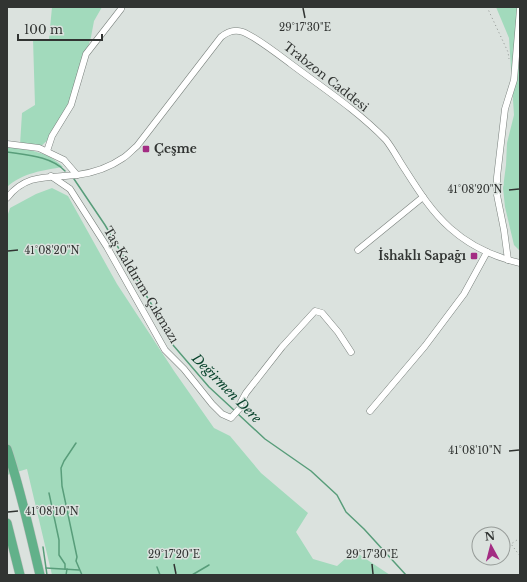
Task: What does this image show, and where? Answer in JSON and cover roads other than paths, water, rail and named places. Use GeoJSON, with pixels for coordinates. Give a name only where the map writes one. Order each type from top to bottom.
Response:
{"type":"FeatureCollection","features":[{"type":"Feature","properties":{"kind":"highway"},"geometry":{"type":"LineString","coordinates":[[7,449],[29,525],[40,575]]}},
{"type":"Feature","properties":{"kind":"highway"},"geometry":{"type":"LineString","coordinates":[[7,523],[20,575]]}},
{"type":"Feature","properties":{"kind":"street"},"geometry":{"type":"LineString","coordinates":[[47,151],[52,136],[71,105],[86,54],[121,9]]}},
{"type":"Feature","properties":{"kind":"street"},"geometry":{"type":"LineString","coordinates":[[508,260],[497,195],[497,177],[506,109],[514,80],[520,9]]}},
{"type":"Feature","properties":{"kind":"street","name":"Trabzon Caddesi"},"geometry":{"type":"LineString","coordinates":[[7,198],[31,179],[77,174],[107,166],[122,158],[132,150],[158,119],[221,37],[229,32],[239,31],[249,35],[277,53],[375,130],[391,147],[423,197],[441,220],[452,230],[463,239],[487,252],[520,263]]}},
{"type":"Feature","properties":{"kind":"street"},"geometry":{"type":"LineString","coordinates":[[7,144],[39,148],[47,151],[64,160],[77,174]]}},
{"type":"Feature","properties":{"kind":"street","name":"Taş Kaldırım Çıkmazı"},"geometry":{"type":"LineString","coordinates":[[51,176],[70,189],[107,247],[166,350],[222,414],[231,418],[234,415],[239,409],[246,393],[282,347],[315,312],[322,313],[338,332],[351,352]]}},
{"type":"Feature","properties":{"kind":"street"},"geometry":{"type":"LineString","coordinates":[[358,250],[423,197]]}},
{"type":"Feature","properties":{"kind":"street"},"geometry":{"type":"LineString","coordinates":[[370,411],[425,346],[464,294],[487,252]]}},
{"type":"Feature","properties":{"kind":"waterway","name":"Değirmen Dere"},"geometry":{"type":"LineString","coordinates":[[7,152],[46,159],[53,162],[65,171]]}},
{"type":"Feature","properties":{"kind":"waterway","name":"Değirmen Dere"},"geometry":{"type":"LineString","coordinates":[[74,179],[105,225],[156,312],[173,345],[209,387],[235,411]]}},
{"type":"Feature","properties":{"kind":"waterway","name":"Değirmen Dere"},"geometry":{"type":"LineString","coordinates":[[238,414],[265,439],[311,471],[337,495],[346,512],[364,529],[406,575]]}},
{"type":"Feature","properties":{"kind":"waterway"},"geometry":{"type":"LineString","coordinates":[[76,443],[61,468],[62,486],[77,557],[76,561],[82,575]]}},
{"type":"Feature","properties":{"kind":"waterway"},"geometry":{"type":"LineString","coordinates":[[49,493],[59,540],[59,555],[65,564],[65,569]]}},
{"type":"Feature","properties":{"kind":"waterway"},"geometry":{"type":"LineString","coordinates":[[43,547],[47,575]]}},
{"type":"Feature","properties":{"kind":"waterway"},"geometry":{"type":"LineString","coordinates":[[192,575],[209,565]]}},
{"type":"Feature","properties":{"kind":"waterway"},"geometry":{"type":"LineString","coordinates":[[157,567],[160,575]]}},
{"type":"Feature","properties":{"kind":"waterway"},"geometry":{"type":"LineString","coordinates":[[46,568],[79,570]]}},
{"type":"Feature","properties":{"kind":"waterway"},"geometry":{"type":"LineString","coordinates":[[66,575],[67,569]]}},
{"type":"Feature","properties":{"kind":"place","name":"Çeşme"},"geometry":{"type":"Point","coordinates":[146,149]}},
{"type":"Feature","properties":{"kind":"place","name":"İshaklı Sapağı"},"geometry":{"type":"Point","coordinates":[474,256]}}]}
